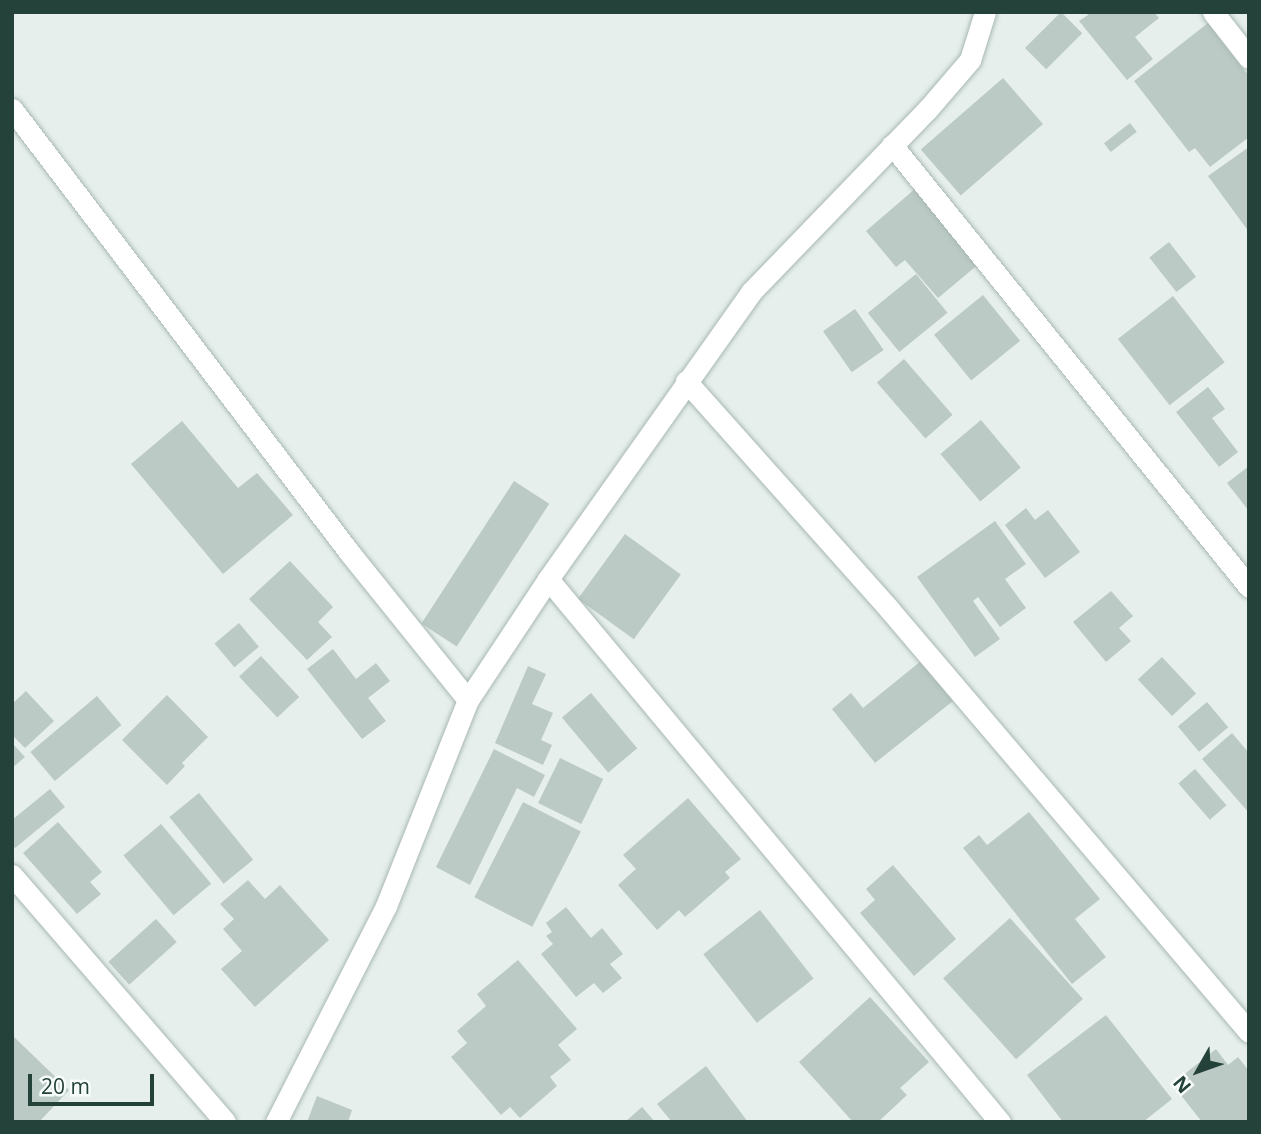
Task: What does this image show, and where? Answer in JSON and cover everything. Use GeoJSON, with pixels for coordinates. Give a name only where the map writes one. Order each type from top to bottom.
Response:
{"type":"FeatureCollection","features":[{"type":"Feature","properties":{"kind":"street"},"geometry":{"type":"LineString","coordinates":[[276,1122],[386,906],[468,700],[548,579],[751,292],[970,60],[985,12]]}},
{"type":"Feature","properties":{"kind":"street"},"geometry":{"type":"LineString","coordinates":[[1213,12],[1249,58]]}},
{"type":"Feature","properties":{"kind":"street"},"geometry":{"type":"LineString","coordinates":[[12,109],[349,552],[468,700]]}},
{"type":"Feature","properties":{"kind":"street"},"geometry":{"type":"LineString","coordinates":[[892,145],[1249,587]]}},
{"type":"Feature","properties":{"kind":"street"},"geometry":{"type":"LineString","coordinates":[[686,381],[889,609],[1249,1032]]}},
{"type":"Feature","properties":{"kind":"street"},"geometry":{"type":"LineString","coordinates":[[548,579],[1000,1122]]}},
{"type":"Feature","properties":{"kind":"street"},"geometry":{"type":"LineString","coordinates":[[12,875],[225,1122]]}},
{"type":"Feature","properties":{"kind":"building"},"geometry":{"type":"Polygon","coordinates":[[[1061,12],[1082,33],[1046,69],[1025,48],[1061,12]]]}},
{"type":"Feature","properties":{"kind":"building"},"geometry":{"type":"Polygon","coordinates":[[[1086,12],[1154,12],[1159,18],[1135,37],[1153,59],[1127,80],[1079,21],[1088,15],[1086,12]]]}},
{"type":"Feature","properties":{"kind":"building"},"geometry":{"type":"Polygon","coordinates":[[[1208,23],[1249,76],[1249,137],[1210,167],[1195,148],[1189,152],[1134,81],[1208,23]]]}},
{"type":"Feature","properties":{"kind":"building"},"geometry":{"type":"Polygon","coordinates":[[[1003,78],[1043,124],[961,196],[921,150],[1003,78]]]}},
{"type":"Feature","properties":{"kind":"building"},"geometry":{"type":"Polygon","coordinates":[[[1130,123],[1137,132],[1111,152],[1104,143],[1130,123]]]}},
{"type":"Feature","properties":{"kind":"building"},"geometry":{"type":"Polygon","coordinates":[[[1249,147],[1249,232],[1208,176],[1249,147]]]}},
{"type":"Feature","properties":{"kind":"building"},"geometry":{"type":"Polygon","coordinates":[[[916,188],[980,263],[938,298],[905,260],[896,267],[866,231],[916,188]]]}},
{"type":"Feature","properties":{"kind":"building"},"geometry":{"type":"Polygon","coordinates":[[[1169,242],[1196,277],[1176,292],[1149,257],[1169,242]]]}},
{"type":"Feature","properties":{"kind":"building"},"geometry":{"type":"Polygon","coordinates":[[[916,274],[947,313],[899,352],[868,313],[916,274]]]}},
{"type":"Feature","properties":{"kind":"building"},"geometry":{"type":"Polygon","coordinates":[[[983,295],[1020,341],[971,380],[934,335],[983,295]]]}},
{"type":"Feature","properties":{"kind":"building"},"geometry":{"type":"Polygon","coordinates":[[[1173,296],[1225,362],[1170,405],[1118,339],[1173,296]]]}},
{"type":"Feature","properties":{"kind":"building"},"geometry":{"type":"Polygon","coordinates":[[[855,309],[884,350],[852,372],[823,331],[855,309]]]}},
{"type":"Feature","properties":{"kind":"building"},"geometry":{"type":"Polygon","coordinates":[[[904,359],[953,415],[925,438],[877,383],[904,359]]]}},
{"type":"Feature","properties":{"kind":"building"},"geometry":{"type":"Polygon","coordinates":[[[1208,387],[1225,409],[1212,418],[1238,452],[1219,467],[1176,412],[1208,387]]]}},
{"type":"Feature","properties":{"kind":"building"},"geometry":{"type":"Polygon","coordinates":[[[981,420],[1021,467],[980,502],[940,454],[981,420]]]}},
{"type":"Feature","properties":{"kind":"building"},"geometry":{"type":"Polygon","coordinates":[[[182,421],[238,488],[257,473],[293,515],[223,574],[131,464],[182,421]]]}},
{"type":"Feature","properties":{"kind":"building"},"geometry":{"type":"Polygon","coordinates":[[[1249,466],[1249,511],[1227,483],[1249,466]]]}},
{"type":"Feature","properties":{"kind":"building"},"geometry":{"type":"Polygon","coordinates":[[[514,481],[549,504],[457,646],[421,624],[514,481]]]}},
{"type":"Feature","properties":{"kind":"building"},"geometry":{"type":"Polygon","coordinates":[[[1026,508],[1035,520],[1048,510],[1080,552],[1045,578],[1005,525],[1026,508]]]}},
{"type":"Feature","properties":{"kind":"building"},"geometry":{"type":"Polygon","coordinates":[[[995,521],[1026,564],[1005,579],[1026,608],[1000,627],[978,597],[973,601],[1000,639],[975,657],[917,577],[995,521]]]}},
{"type":"Feature","properties":{"kind":"building"},"geometry":{"type":"Polygon","coordinates":[[[625,534],[681,575],[634,639],[578,599],[625,534]]]}},
{"type":"Feature","properties":{"kind":"building"},"geometry":{"type":"Polygon","coordinates":[[[290,561],[333,607],[318,622],[332,637],[307,660],[249,599],[290,561]]]}},
{"type":"Feature","properties":{"kind":"building"},"geometry":{"type":"Polygon","coordinates":[[[1111,591],[1133,616],[1119,628],[1131,641],[1106,662],[1073,622],[1111,591]]]}},
{"type":"Feature","properties":{"kind":"building"},"geometry":{"type":"Polygon","coordinates":[[[239,623],[259,647],[234,667],[214,644],[239,623]]]}},
{"type":"Feature","properties":{"kind":"building"},"geometry":{"type":"Polygon","coordinates":[[[333,649],[356,679],[376,663],[390,681],[368,698],[386,721],[362,739],[307,669],[333,649]]]}},
{"type":"Feature","properties":{"kind":"building"},"geometry":{"type":"Polygon","coordinates":[[[261,656],[299,697],[277,717],[239,676],[261,656]]]}},
{"type":"Feature","properties":{"kind":"building"},"geometry":{"type":"Polygon","coordinates":[[[1162,657],[1196,694],[1172,716],[1138,680],[1162,657]]]}},
{"type":"Feature","properties":{"kind":"building"},"geometry":{"type":"Polygon","coordinates":[[[921,661],[953,701],[875,763],[832,709],[851,693],[863,708],[921,661]]]}},
{"type":"Feature","properties":{"kind":"building"},"geometry":{"type":"Polygon","coordinates":[[[528,666],[546,674],[532,704],[553,713],[541,740],[552,745],[543,765],[495,743],[528,666]]]}},
{"type":"Feature","properties":{"kind":"building"},"geometry":{"type":"Polygon","coordinates":[[[26,691],[54,721],[25,748],[12,735],[12,704],[26,691]]]}},
{"type":"Feature","properties":{"kind":"building"},"geometry":{"type":"Polygon","coordinates":[[[591,693],[637,748],[608,773],[562,717],[591,693]]]}},
{"type":"Feature","properties":{"kind":"building"},"geometry":{"type":"Polygon","coordinates":[[[167,695],[208,737],[182,763],[185,766],[167,785],[122,740],[167,695]]]}},
{"type":"Feature","properties":{"kind":"building"},"geometry":{"type":"Polygon","coordinates":[[[97,696],[121,725],[55,781],[30,752],[97,696]]]}},
{"type":"Feature","properties":{"kind":"building"},"geometry":{"type":"Polygon","coordinates":[[[1207,702],[1228,727],[1199,752],[1178,726],[1207,702]]]}},
{"type":"Feature","properties":{"kind":"building"},"geometry":{"type":"Polygon","coordinates":[[[1232,733],[1249,753],[1249,813],[1202,759],[1232,733]]]}},
{"type":"Feature","properties":{"kind":"building"},"geometry":{"type":"Polygon","coordinates":[[[12,743],[25,757],[12,768],[12,743]]]}},
{"type":"Feature","properties":{"kind":"building"},"geometry":{"type":"Polygon","coordinates":[[[494,749],[545,775],[534,797],[517,788],[470,885],[436,867],[494,749]]]}},
{"type":"Feature","properties":{"kind":"building"},"geometry":{"type":"Polygon","coordinates":[[[560,758],[603,779],[581,824],[538,803],[560,758]]]}},
{"type":"Feature","properties":{"kind":"building"},"geometry":{"type":"Polygon","coordinates":[[[1195,769],[1226,805],[1210,820],[1178,783],[1195,769]]]}},
{"type":"Feature","properties":{"kind":"building"},"geometry":{"type":"Polygon","coordinates":[[[50,789],[65,807],[15,848],[12,845],[12,820],[50,789]]]}},
{"type":"Feature","properties":{"kind":"building"},"geometry":{"type":"Polygon","coordinates":[[[199,793],[253,860],[224,884],[169,817],[199,793]]]}},
{"type":"Feature","properties":{"kind":"building"},"geometry":{"type":"Polygon","coordinates":[[[688,798],[741,859],[725,872],[730,878],[685,917],[679,910],[657,930],[618,885],[636,869],[623,855],[688,798]]]}},
{"type":"Feature","properties":{"kind":"building"},"geometry":{"type":"Polygon","coordinates":[[[523,802],[581,832],[532,927],[474,897],[523,802]]]}},
{"type":"Feature","properties":{"kind":"building"},"geometry":{"type":"Polygon","coordinates":[[[1029,812],[1100,899],[1075,919],[1106,957],[1072,984],[963,848],[979,835],[987,845],[1029,812]]]}},
{"type":"Feature","properties":{"kind":"building"},"geometry":{"type":"Polygon","coordinates":[[[58,822],[102,872],[90,882],[101,894],[77,914],[23,853],[58,822]]]}},
{"type":"Feature","properties":{"kind":"building"},"geometry":{"type":"Polygon","coordinates":[[[161,824],[211,884],[174,915],[123,855],[161,824]]]}},
{"type":"Feature","properties":{"kind":"building"},"geometry":{"type":"Polygon","coordinates":[[[893,865],[956,939],[914,976],[860,913],[875,900],[866,889],[893,865]]]}},
{"type":"Feature","properties":{"kind":"building"},"geometry":{"type":"Polygon","coordinates":[[[248,880],[265,899],[280,885],[329,940],[255,1007],[221,969],[242,951],[223,929],[234,919],[220,904],[248,880]]]}},
{"type":"Feature","properties":{"kind":"building"},"geometry":{"type":"Polygon","coordinates":[[[566,907],[591,938],[602,928],[623,954],[610,964],[622,978],[603,993],[594,983],[576,997],[541,954],[553,944],[546,936],[552,932],[546,923],[566,907]]]}},
{"type":"Feature","properties":{"kind":"building"},"geometry":{"type":"Polygon","coordinates":[[[760,910],[814,979],[757,1023],[703,954],[760,910]]]}},
{"type":"Feature","properties":{"kind":"building"},"geometry":{"type":"Polygon","coordinates":[[[1010,918],[1083,999],[1016,1059],[943,978],[1010,918]]]}},
{"type":"Feature","properties":{"kind":"building"},"geometry":{"type":"Polygon","coordinates":[[[156,919],[177,942],[129,985],[108,962],[156,919]]]}},
{"type":"Feature","properties":{"kind":"building"},"geometry":{"type":"Polygon","coordinates":[[[518,960],[577,1029],[558,1045],[571,1060],[550,1077],[557,1086],[520,1118],[510,1107],[501,1115],[451,1057],[467,1043],[457,1031],[486,1006],[477,994],[518,960]]]}},
{"type":"Feature","properties":{"kind":"building"},"geometry":{"type":"Polygon","coordinates":[[[870,997],[929,1062],[900,1088],[907,1095],[878,1122],[853,1122],[799,1062],[870,997]]]}},
{"type":"Feature","properties":{"kind":"building"},"geometry":{"type":"Polygon","coordinates":[[[1106,1015],[1172,1099],[1143,1122],[1063,1122],[1027,1075],[1106,1015]]]}},
{"type":"Feature","properties":{"kind":"building"},"geometry":{"type":"Polygon","coordinates":[[[12,1035],[69,1090],[39,1122],[12,1122],[12,1035]]]}},
{"type":"Feature","properties":{"kind":"building"},"geometry":{"type":"Polygon","coordinates":[[[1216,1049],[1228,1065],[1238,1057],[1249,1071],[1249,1122],[1202,1122],[1172,1084],[1216,1049]]]}},
{"type":"Feature","properties":{"kind":"building"},"geometry":{"type":"Polygon","coordinates":[[[706,1066],[748,1122],[672,1122],[657,1104],[706,1066]]]}},
{"type":"Feature","properties":{"kind":"building"},"geometry":{"type":"Polygon","coordinates":[[[317,1096],[352,1110],[348,1122],[307,1122],[317,1096]]]}},
{"type":"Feature","properties":{"kind":"building"},"geometry":{"type":"Polygon","coordinates":[[[642,1107],[655,1122],[625,1122],[642,1107]]]}}]}
